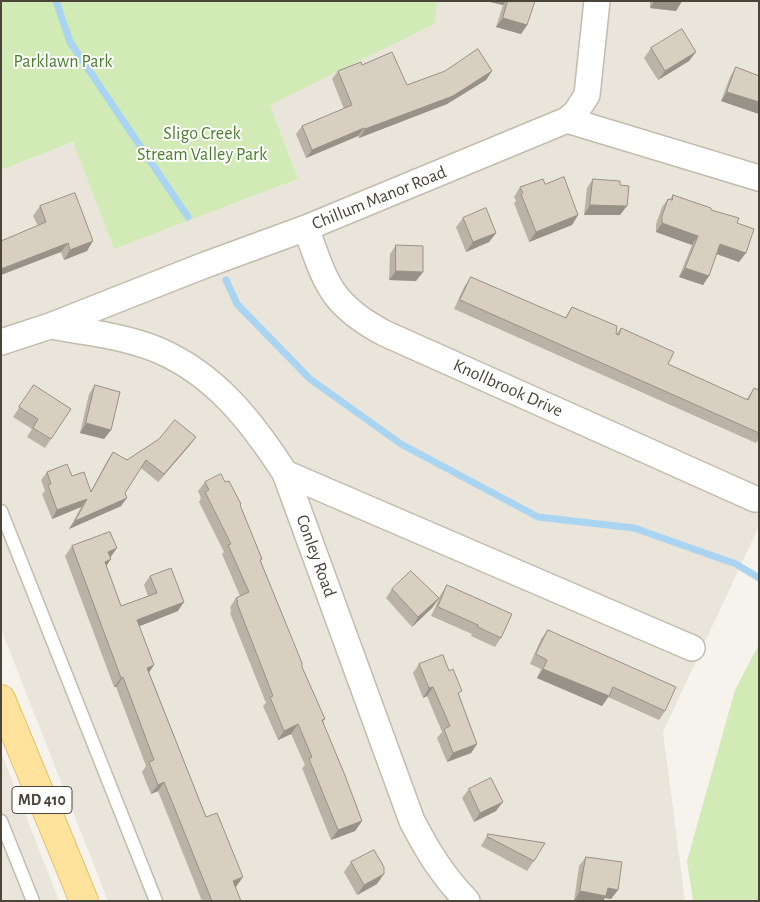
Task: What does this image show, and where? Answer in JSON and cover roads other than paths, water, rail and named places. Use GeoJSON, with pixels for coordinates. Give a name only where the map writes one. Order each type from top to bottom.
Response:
{"type":"FeatureCollection","features":[{"type":"Feature","properties":{"kind":"main road","name":"MD 410"},"geometry":{"type":"LineString","coordinates":[[1,699],[84,901]]}},
{"type":"Feature","properties":{"kind":"street"},"geometry":{"type":"LineString","coordinates":[[567,120],[576,112],[587,95],[597,1]]}},
{"type":"Feature","properties":{"kind":"street"},"geometry":{"type":"LineString","coordinates":[[567,120],[759,178]]}},
{"type":"Feature","properties":{"kind":"street","name":"Chillum Manor Road"},"geometry":{"type":"LineString","coordinates":[[1,342],[50,326],[205,265],[306,228],[567,120]]}},
{"type":"Feature","properties":{"kind":"street","name":"Knollbrook Drive"},"geometry":{"type":"LineString","coordinates":[[306,228],[324,278],[336,298],[362,321],[393,337],[755,499]]}},
{"type":"Feature","properties":{"kind":"street","name":"Conley Road"},"geometry":{"type":"LineString","coordinates":[[50,326],[117,338],[158,350],[191,368],[217,387],[242,412],[263,438],[286,473],[412,821],[425,848],[438,867],[467,901]]}},
{"type":"Feature","properties":{"kind":"street"},"geometry":{"type":"LineString","coordinates":[[286,473],[692,648]]}},
{"type":"Feature","properties":{"kind":"lane"},"geometry":{"type":"LineString","coordinates":[[1,511],[156,901]]}},
{"type":"Feature","properties":{"kind":"lane"},"geometry":{"type":"LineString","coordinates":[[1,821],[33,901]]}},
{"type":"Feature","properties":{"kind":"waterway"},"geometry":{"type":"LineString","coordinates":[[56,1],[70,42],[188,217]]}},
{"type":"Feature","properties":{"kind":"waterway"},"geometry":{"type":"LineString","coordinates":[[226,280],[237,304],[310,379],[401,444],[538,517],[634,528],[736,564],[759,578]]}},
{"type":"Feature","properties":{"kind":"park label","name":"Parklawn Park"},"geometry":{"type":"Point","coordinates":[63,62]}},
{"type":"Feature","properties":{"kind":"park label","name":"Sligo Creek Stream Valley Park"},"geometry":{"type":"Point","coordinates":[202,144]}}]}
